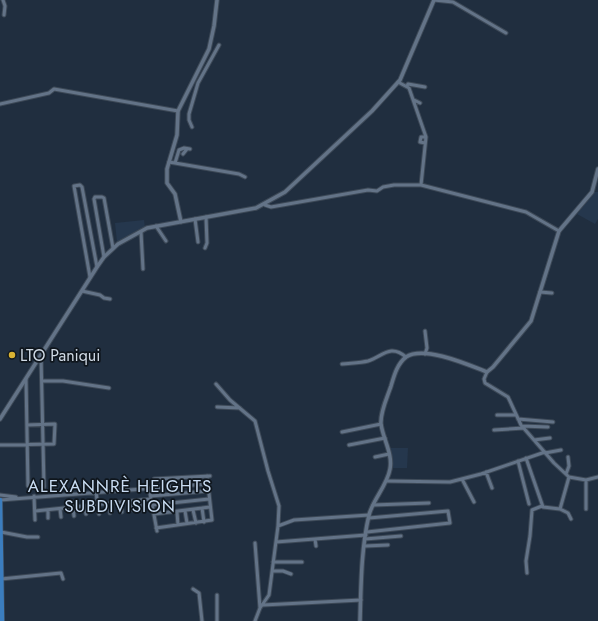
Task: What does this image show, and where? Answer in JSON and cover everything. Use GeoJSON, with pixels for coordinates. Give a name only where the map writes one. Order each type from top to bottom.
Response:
{"type":"FeatureCollection","features":[{"type":"Feature","properties":{"kind":"main road"},"geometry":{"type":"LineString","coordinates":[[2,499],[0,524],[2,621]]}},
{"type":"Feature","properties":{"kind":"street"},"geometry":{"type":"LineString","coordinates":[[3,0],[5,6],[4,15]]}},
{"type":"Feature","properties":{"kind":"street"},"geometry":{"type":"LineString","coordinates":[[181,222],[176,194],[167,183],[169,162],[177,135],[178,111],[209,48],[214,26],[217,0]]}},
{"type":"Feature","properties":{"kind":"street"},"geometry":{"type":"LineString","coordinates":[[0,419],[104,256],[113,248],[141,232],[156,226],[240,212],[265,205],[285,192],[333,149],[372,111],[398,82],[406,68],[434,0],[453,2],[506,33]]}},
{"type":"Feature","properties":{"kind":"street"},"geometry":{"type":"LineString","coordinates":[[459,0],[459,6]]}},
{"type":"Feature","properties":{"kind":"street"},"geometry":{"type":"LineString","coordinates":[[192,127],[189,120],[189,114],[198,83],[219,44]]}},
{"type":"Feature","properties":{"kind":"street"},"geometry":{"type":"LineString","coordinates":[[193,81],[198,83]]}},
{"type":"Feature","properties":{"kind":"street"},"geometry":{"type":"LineString","coordinates":[[398,82],[407,86],[414,100],[426,137],[421,185]]}},
{"type":"Feature","properties":{"kind":"street"},"geometry":{"type":"LineString","coordinates":[[407,86],[408,84],[425,87]]}},
{"type":"Feature","properties":{"kind":"street"},"geometry":{"type":"LineString","coordinates":[[0,104],[49,93],[54,89],[178,111]]}},
{"type":"Feature","properties":{"kind":"street"},"geometry":{"type":"LineString","coordinates":[[414,100],[420,103]]}},
{"type":"Feature","properties":{"kind":"street"},"geometry":{"type":"LineString","coordinates":[[425,143],[421,143],[420,140],[421,137],[426,137]]}},
{"type":"Feature","properties":{"kind":"street"},"geometry":{"type":"LineString","coordinates":[[175,163],[179,150],[184,148],[189,149],[183,154]]}},
{"type":"Feature","properties":{"kind":"street"},"geometry":{"type":"LineString","coordinates":[[169,162],[239,174],[245,177]]}},
{"type":"Feature","properties":{"kind":"street"},"geometry":{"type":"LineString","coordinates":[[598,169],[592,192],[559,231],[530,323],[487,372],[484,379],[485,383],[508,397],[523,427],[566,474],[570,477],[586,480],[598,477]]}},
{"type":"Feature","properties":{"kind":"street"},"geometry":{"type":"LineString","coordinates":[[90,277],[74,186],[80,185],[82,187],[97,266]]}},
{"type":"Feature","properties":{"kind":"street"},"geometry":{"type":"LineString","coordinates":[[265,205],[271,207],[368,190],[377,191],[383,187],[394,185],[421,185],[530,213],[559,231]]}},
{"type":"Feature","properties":{"kind":"street"},"geometry":{"type":"LineString","coordinates":[[104,256],[94,199],[95,197],[104,198],[113,248]]}},
{"type":"Feature","properties":{"kind":"street"},"geometry":{"type":"LineString","coordinates":[[204,248],[208,243],[206,217]]}},
{"type":"Feature","properties":{"kind":"street"},"geometry":{"type":"LineString","coordinates":[[195,219],[198,242]]}},
{"type":"Feature","properties":{"kind":"street"},"geometry":{"type":"LineString","coordinates":[[156,226],[166,241]]}},
{"type":"Feature","properties":{"kind":"street"},"geometry":{"type":"LineString","coordinates":[[141,232],[143,269]]}},
{"type":"Feature","properties":{"kind":"street"},"geometry":{"type":"LineString","coordinates":[[82,291],[110,299]]}},
{"type":"Feature","properties":{"kind":"street"},"geometry":{"type":"LineString","coordinates":[[540,292],[552,293]]}},
{"type":"Feature","properties":{"kind":"street"},"geometry":{"type":"LineString","coordinates":[[424,331],[427,348],[425,354]]}},
{"type":"Feature","properties":{"kind":"street"},"geometry":{"type":"LineString","coordinates":[[342,364],[368,361],[382,353],[397,351],[406,357]]}},
{"type":"Feature","properties":{"kind":"street"},"geometry":{"type":"LineString","coordinates":[[360,621],[360,600],[369,516],[373,505],[387,481],[390,468],[389,454],[381,424],[384,405],[395,373],[406,357],[414,354],[425,354],[458,360],[487,372]]}},
{"type":"Feature","properties":{"kind":"street"},"geometry":{"type":"LineString","coordinates":[[41,355],[44,487]]}},
{"type":"Feature","properties":{"kind":"street"},"geometry":{"type":"LineString","coordinates":[[26,379],[28,486]]}},
{"type":"Feature","properties":{"kind":"street"},"geometry":{"type":"LineString","coordinates":[[42,381],[64,381],[109,388]]}},
{"type":"Feature","properties":{"kind":"street"},"geometry":{"type":"LineString","coordinates":[[216,384],[256,423],[268,472],[279,506],[273,571],[269,595],[260,608],[255,621]]}},
{"type":"Feature","properties":{"kind":"street"},"geometry":{"type":"LineString","coordinates":[[217,407],[240,408]]}},
{"type":"Feature","properties":{"kind":"street"},"geometry":{"type":"LineString","coordinates":[[497,415],[516,415]]}},
{"type":"Feature","properties":{"kind":"street"},"geometry":{"type":"LineString","coordinates":[[518,419],[554,422]]}},
{"type":"Feature","properties":{"kind":"street"},"geometry":{"type":"LineString","coordinates":[[0,445],[54,444],[55,424],[27,425]]}},
{"type":"Feature","properties":{"kind":"street"},"geometry":{"type":"LineString","coordinates":[[342,432],[381,424]]}},
{"type":"Feature","properties":{"kind":"street"},"geometry":{"type":"LineString","coordinates":[[494,430],[523,427],[548,427]]}},
{"type":"Feature","properties":{"kind":"street"},"geometry":{"type":"LineString","coordinates":[[349,445],[384,438]]}},
{"type":"Feature","properties":{"kind":"street"},"geometry":{"type":"LineString","coordinates":[[534,440],[550,438]]}},
{"type":"Feature","properties":{"kind":"street"},"geometry":{"type":"LineString","coordinates":[[387,481],[448,482],[486,472],[545,452],[561,450]]}},
{"type":"Feature","properties":{"kind":"street"},"geometry":{"type":"LineString","coordinates":[[375,456],[389,454]]}},
{"type":"Feature","properties":{"kind":"street"},"geometry":{"type":"LineString","coordinates":[[526,458],[542,506]]}},
{"type":"Feature","properties":{"kind":"street"},"geometry":{"type":"LineString","coordinates":[[566,474],[569,466],[568,458]]}},
{"type":"Feature","properties":{"kind":"street"},"geometry":{"type":"LineString","coordinates":[[518,461],[529,504]]}},
{"type":"Feature","properties":{"kind":"street"},"geometry":{"type":"LineString","coordinates":[[486,472],[492,488]]}},
{"type":"Feature","properties":{"kind":"street"},"geometry":{"type":"LineString","coordinates":[[149,488],[156,530],[212,520],[207,484],[209,476],[156,479],[158,487]]}},
{"type":"Feature","properties":{"kind":"street"},"geometry":{"type":"LineString","coordinates":[[560,509],[570,477]]}},
{"type":"Feature","properties":{"kind":"street"},"geometry":{"type":"LineString","coordinates":[[462,479],[474,502]]}},
{"type":"Feature","properties":{"kind":"street"},"geometry":{"type":"LineString","coordinates":[[586,480],[586,509]]}},
{"type":"Feature","properties":{"kind":"street"},"geometry":{"type":"LineString","coordinates":[[0,496],[2,499],[207,484]]}},
{"type":"Feature","properties":{"kind":"street"},"geometry":{"type":"LineString","coordinates":[[35,511],[132,502],[151,497],[208,491]]}},
{"type":"Feature","properties":{"kind":"street"},"geometry":{"type":"LineString","coordinates":[[96,492],[99,514]]}},
{"type":"Feature","properties":{"kind":"street"},"geometry":{"type":"LineString","coordinates":[[34,496],[36,520]]}},
{"type":"Feature","properties":{"kind":"street"},"geometry":{"type":"LineString","coordinates":[[152,505],[209,499]]}},
{"type":"Feature","properties":{"kind":"street"},"geometry":{"type":"LineString","coordinates":[[141,500],[142,510]]}},
{"type":"Feature","properties":{"kind":"street"},"geometry":{"type":"LineString","coordinates":[[132,502],[133,510]]}},
{"type":"Feature","properties":{"kind":"street"},"geometry":{"type":"LineString","coordinates":[[121,503],[122,512]]}},
{"type":"Feature","properties":{"kind":"street"},"geometry":{"type":"LineString","coordinates":[[373,505],[429,503]]}},
{"type":"Feature","properties":{"kind":"street"},"geometry":{"type":"LineString","coordinates":[[110,504],[110,513]]}},
{"type":"Feature","properties":{"kind":"street"},"geometry":{"type":"LineString","coordinates":[[85,506],[86,514]]}},
{"type":"Feature","properties":{"kind":"street"},"geometry":{"type":"LineString","coordinates":[[526,573],[532,510],[542,506],[560,509],[568,513],[571,519]]}},
{"type":"Feature","properties":{"kind":"street"},"geometry":{"type":"LineString","coordinates":[[73,507],[74,516]]}},
{"type":"Feature","properties":{"kind":"street"},"geometry":{"type":"LineString","coordinates":[[154,514],[210,507]]}},
{"type":"Feature","properties":{"kind":"street"},"geometry":{"type":"LineString","coordinates":[[202,508],[204,522]]}},
{"type":"Feature","properties":{"kind":"street"},"geometry":{"type":"LineString","coordinates":[[60,509],[61,517]]}},
{"type":"Feature","properties":{"kind":"street"},"geometry":{"type":"LineString","coordinates":[[48,510],[48,518]]}},
{"type":"Feature","properties":{"kind":"street"},"geometry":{"type":"LineString","coordinates":[[193,510],[196,523]]}},
{"type":"Feature","properties":{"kind":"street"},"geometry":{"type":"LineString","coordinates":[[185,511],[187,524]]}},
{"type":"Feature","properties":{"kind":"street"},"geometry":{"type":"LineString","coordinates":[[276,542],[366,535],[450,523],[448,511],[294,520],[278,526]]}},
{"type":"Feature","properties":{"kind":"street"},"geometry":{"type":"LineString","coordinates":[[177,512],[178,525]]}},
{"type":"Feature","properties":{"kind":"street"},"geometry":{"type":"LineString","coordinates":[[0,533],[38,537]]}},
{"type":"Feature","properties":{"kind":"street"},"geometry":{"type":"LineString","coordinates":[[366,535],[401,536]]}},
{"type":"Feature","properties":{"kind":"street"},"geometry":{"type":"LineString","coordinates":[[315,539],[316,546]]}},
{"type":"Feature","properties":{"kind":"street"},"geometry":{"type":"LineString","coordinates":[[255,543],[260,608]]}},
{"type":"Feature","properties":{"kind":"street"},"geometry":{"type":"LineString","coordinates":[[365,546],[388,544]]}},
{"type":"Feature","properties":{"kind":"street"},"geometry":{"type":"LineString","coordinates":[[274,562],[302,562]]}},
{"type":"Feature","properties":{"kind":"street"},"geometry":{"type":"LineString","coordinates":[[273,571],[281,570],[292,574]]}},
{"type":"Feature","properties":{"kind":"street"},"geometry":{"type":"LineString","coordinates":[[1,579],[62,573],[64,579]]}},
{"type":"Feature","properties":{"kind":"street"},"geometry":{"type":"LineString","coordinates":[[193,589],[199,593],[202,621]]}},
{"type":"Feature","properties":{"kind":"street"},"geometry":{"type":"LineString","coordinates":[[217,595],[217,621]]}},
{"type":"Feature","properties":{"kind":"street"},"geometry":{"type":"LineString","coordinates":[[263,605],[360,600]]}},
{"type":"Feature","properties":{"kind":"shaded area"},"geometry":{"type":"Polygon","coordinates":[[[594,192],[598,192],[598,219],[595,224],[577,214],[594,192]]]}},
{"type":"Feature","properties":{"kind":"shaded area"},"geometry":{"type":"Polygon","coordinates":[[[144,220],[145,228],[117,242],[115,223],[144,220]]]}},
{"type":"Feature","properties":{"kind":"shaded area"},"geometry":{"type":"Polygon","coordinates":[[[389,448],[408,448],[407,468],[391,468],[389,448]]]}},
{"type":"Feature","properties":{"kind":"place","name":"LTO Paniqui"},"geometry":{"type":"Point","coordinates":[12,355]}},
{"type":"Feature","properties":{"kind":"district","name":"ALEXANNRÈ HEIGHTS SUBDIVISION"},"geometry":{"type":"Point","coordinates":[120,496]}}]}
